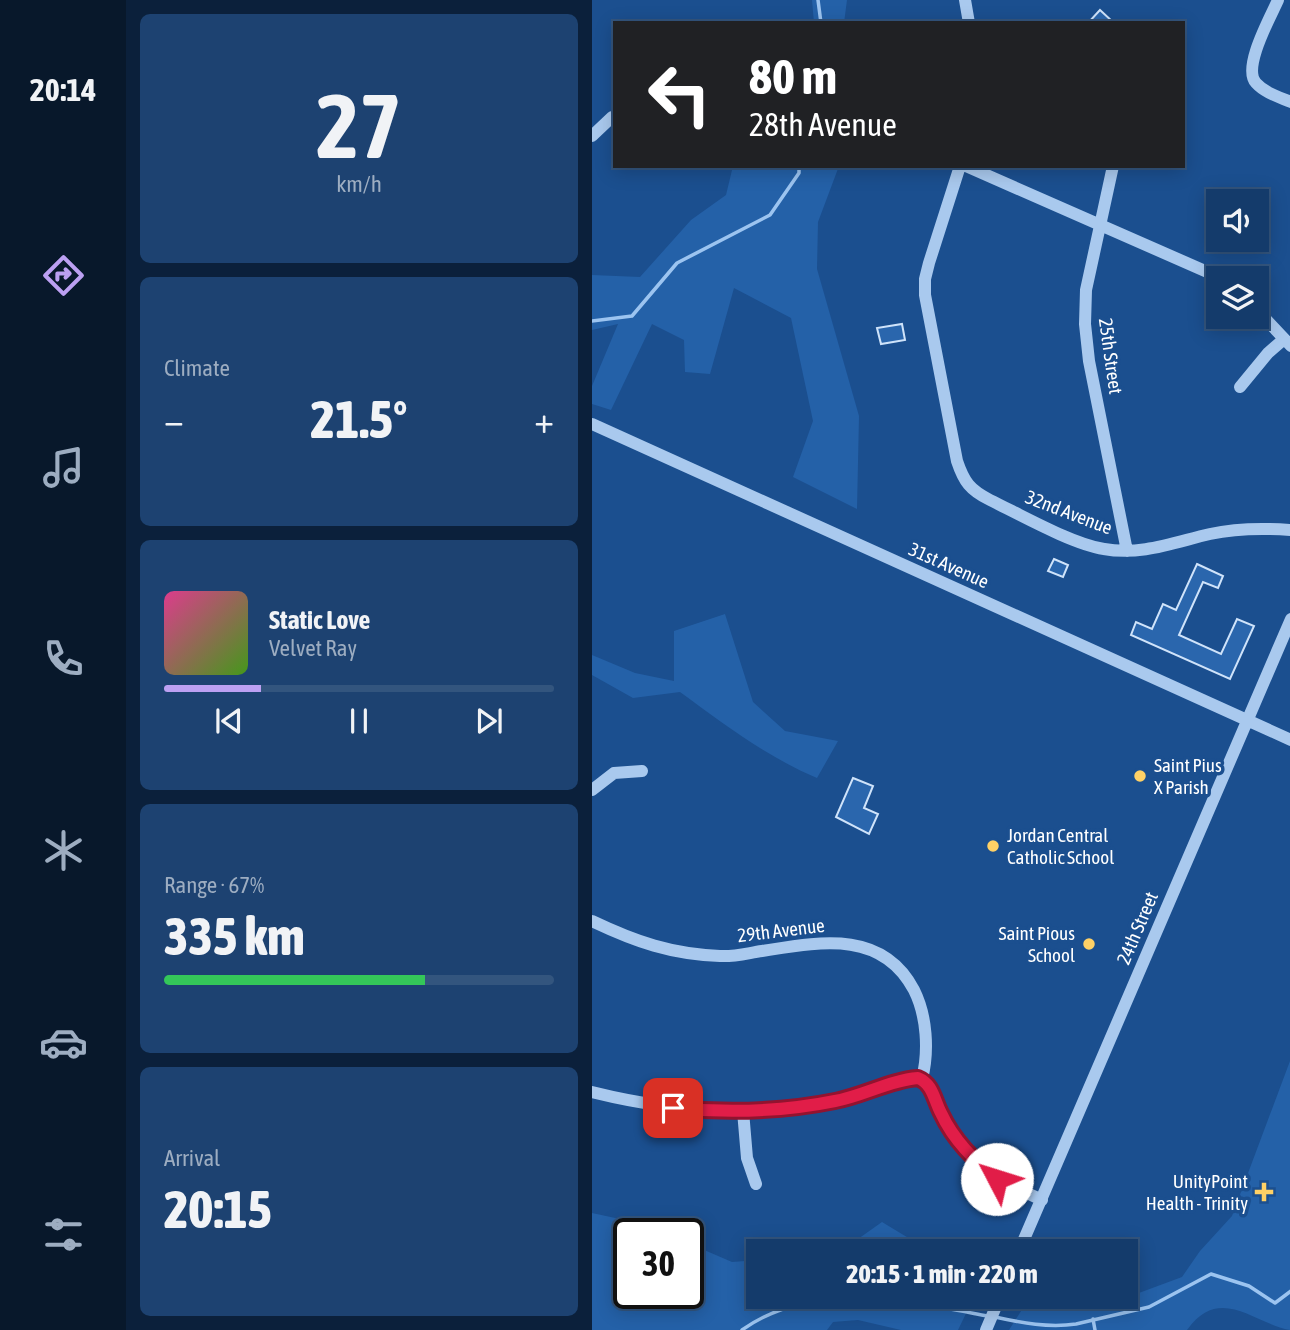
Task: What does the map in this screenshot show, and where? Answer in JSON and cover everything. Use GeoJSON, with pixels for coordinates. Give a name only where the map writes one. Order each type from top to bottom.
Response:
{"type":"FeatureCollection","features":[{"type":"Feature","properties":{"kind":"street"},"geometry":{"type":"LineString","coordinates":[[965,0],[969,21]]}},
{"type":"Feature","properties":{"kind":"street"},"geometry":{"type":"LineString","coordinates":[[1278,0],[1254,56],[1251,74],[1258,85],[1290,102]]}},
{"type":"Feature","properties":{"kind":"street"},"geometry":{"type":"LineString","coordinates":[[592,136],[612,117]]}},
{"type":"Feature","properties":{"kind":"street","name":"32nd Avenue"},"geometry":{"type":"LineString","coordinates":[[959,168],[929,262],[925,287],[957,461],[966,483],[978,494],[1091,546],[1127,551],[1153,548],[1227,531],[1253,528],[1290,530]]}},
{"type":"Feature","properties":{"kind":"street"},"geometry":{"type":"LineString","coordinates":[[971,168],[1206,271]]}},
{"type":"Feature","properties":{"kind":"street","name":"25th Street"},"geometry":{"type":"LineString","coordinates":[[1113,168],[1086,290],[1084,324],[1089,362],[1127,551]]}},
{"type":"Feature","properties":{"kind":"street"},"geometry":{"type":"LineString","coordinates":[[1240,387],[1268,353],[1287,343],[1269,323]]}},
{"type":"Feature","properties":{"kind":"street","name":"31st Avenue"},"geometry":{"type":"LineString","coordinates":[[592,424],[1290,740]]}},
{"type":"Feature","properties":{"kind":"street","name":"24th Street"},"geometry":{"type":"LineString","coordinates":[[1024,1239],[1290,619]]}},
{"type":"Feature","properties":{"kind":"street"},"geometry":{"type":"LineString","coordinates":[[592,790],[614,773],[642,771]]}},
{"type":"Feature","properties":{"kind":"street","name":"29th Avenue"},"geometry":{"type":"LineString","coordinates":[[592,921],[646,945],[685,954],[724,956],[834,942],[858,945],[880,953],[903,972],[917,996],[925,1031],[926,1059],[922,1079]]}},
{"type":"Feature","properties":{"kind":"street"},"geometry":{"type":"LineString","coordinates":[[592,1092],[658,1106],[742,1111],[776,1110],[837,1101],[913,1078],[922,1079],[931,1089],[950,1130],[971,1156],[997,1179],[1042,1200]]}},
{"type":"Feature","properties":{"kind":"street"},"geometry":{"type":"LineString","coordinates":[[742,1111],[747,1158],[756,1184]]}},
{"type":"Feature","properties":{"kind":"street"},"geometry":{"type":"LineString","coordinates":[[986,1330],[995,1309]]}},
{"type":"Feature","properties":{"kind":"shaded area"},"geometry":{"type":"Polygon","coordinates":[[[812,0],[847,0],[844,21],[814,21],[812,0]]]}},
{"type":"Feature","properties":{"kind":"shaded area"},"geometry":{"type":"Polygon","coordinates":[[[733,168],[838,168],[818,222],[817,269],[859,416],[857,509],[793,477],[813,421],[791,318],[734,288],[710,374],[685,372],[684,340],[652,324],[611,410],[592,404],[592,386],[618,324],[592,330],[592,275],[640,277],[691,220],[726,195],[733,168]]]}},
{"type":"Feature","properties":{"kind":"shaded area"},"geometry":{"type":"Polygon","coordinates":[[[725,614],[753,702],[785,731],[838,741],[817,778],[763,750],[680,692],[633,698],[592,675],[592,655],[635,673],[674,681],[674,631],[725,614]]]}},
{"type":"Feature","properties":{"kind":"shaded area","name":"UnityPoint Health - Trinity"},"geometry":{"type":"Polygon","coordinates":[[[1290,1061],[1290,1330],[1224,1308],[1212,1310],[1199,1317],[1187,1330],[1009,1330],[1022,1309],[1138,1309],[1138,1293],[1182,1277],[1200,1251],[1232,1216],[1290,1061]]]}},
{"type":"Feature","properties":{"kind":"shaded area"},"geometry":{"type":"Polygon","coordinates":[[[592,1213],[615,1218],[613,1218],[613,1309],[704,1309],[704,1250],[732,1262],[746,1261],[746,1309],[968,1309],[958,1330],[901,1330],[858,1320],[833,1322],[827,1330],[592,1330],[592,1213]]]}},
{"type":"Feature","properties":{"kind":"shaded area"},"geometry":{"type":"Polygon","coordinates":[[[882,1222],[910,1239],[858,1239],[882,1222]]]}},
{"type":"Feature","properties":{"kind":"building"},"geometry":{"type":"Polygon","coordinates":[[[1100,10],[1112,21],[1090,21],[1100,10]]]}},
{"type":"Feature","properties":{"kind":"building"},"geometry":{"type":"Polygon","coordinates":[[[902,324],[905,340],[881,344],[877,328],[902,324]]]}},
{"type":"Feature","properties":{"kind":"building"},"geometry":{"type":"Polygon","coordinates":[[[1054,559],[1068,565],[1063,577],[1048,571],[1054,559]]]}},
{"type":"Feature","properties":{"kind":"building"},"geometry":{"type":"Polygon","coordinates":[[[1197,564],[1223,576],[1218,588],[1203,582],[1179,635],[1221,654],[1237,619],[1254,626],[1230,679],[1131,635],[1136,622],[1152,629],[1163,604],[1176,610],[1197,564]]]}},
{"type":"Feature","properties":{"kind":"building"},"geometry":{"type":"Polygon","coordinates":[[[853,778],[873,786],[864,808],[878,814],[869,834],[836,817],[853,778]]]}},
{"type":"Feature","properties":{"kind":"waterway"},"geometry":{"type":"LineString","coordinates":[[818,0],[821,21]]}},
{"type":"Feature","properties":{"kind":"waterway"},"geometry":{"type":"LineString","coordinates":[[592,321],[632,316],[677,263],[770,215],[799,173],[799,168]]}},
{"type":"Feature","properties":{"kind":"waterway"},"geometry":{"type":"LineString","coordinates":[[995,1317],[1046,1325],[1076,1324],[1149,1307],[1211,1274],[1249,1286],[1275,1303],[1291,1291]]}},
{"type":"Feature","properties":{"kind":"waterway"},"geometry":{"type":"LineString","coordinates":[[742,1330],[770,1314],[799,1304],[830,1299],[893,1300],[987,1316]]}},
{"type":"Feature","properties":{"kind":"waterway"},"geometry":{"type":"LineString","coordinates":[[1093,1319],[1095,1330]]}},
{"type":"Feature","properties":{"kind":"place","name":"Saint Pius X Parish"},"geometry":{"type":"Point","coordinates":[1140,776]}},
{"type":"Feature","properties":{"kind":"place","name":"Jordan Central Catholic School"},"geometry":{"type":"Point","coordinates":[993,846]}},
{"type":"Feature","properties":{"kind":"place","name":"Saint Pious School"},"geometry":{"type":"Point","coordinates":[1089,944]}},
{"type":"Feature","properties":{"kind":"place","name":"UnityPoint Health - Trinity"},"geometry":{"type":"Point","coordinates":[1264,1192]}},
{"type":"Feature","properties":{"kind":"route"},"geometry":{"type":"LineString","coordinates":[[673,1108],[776,1110],[837,1101],[918,1078],[931,1089],[950,1130],[962,1147],[997,1179]]}}]}
